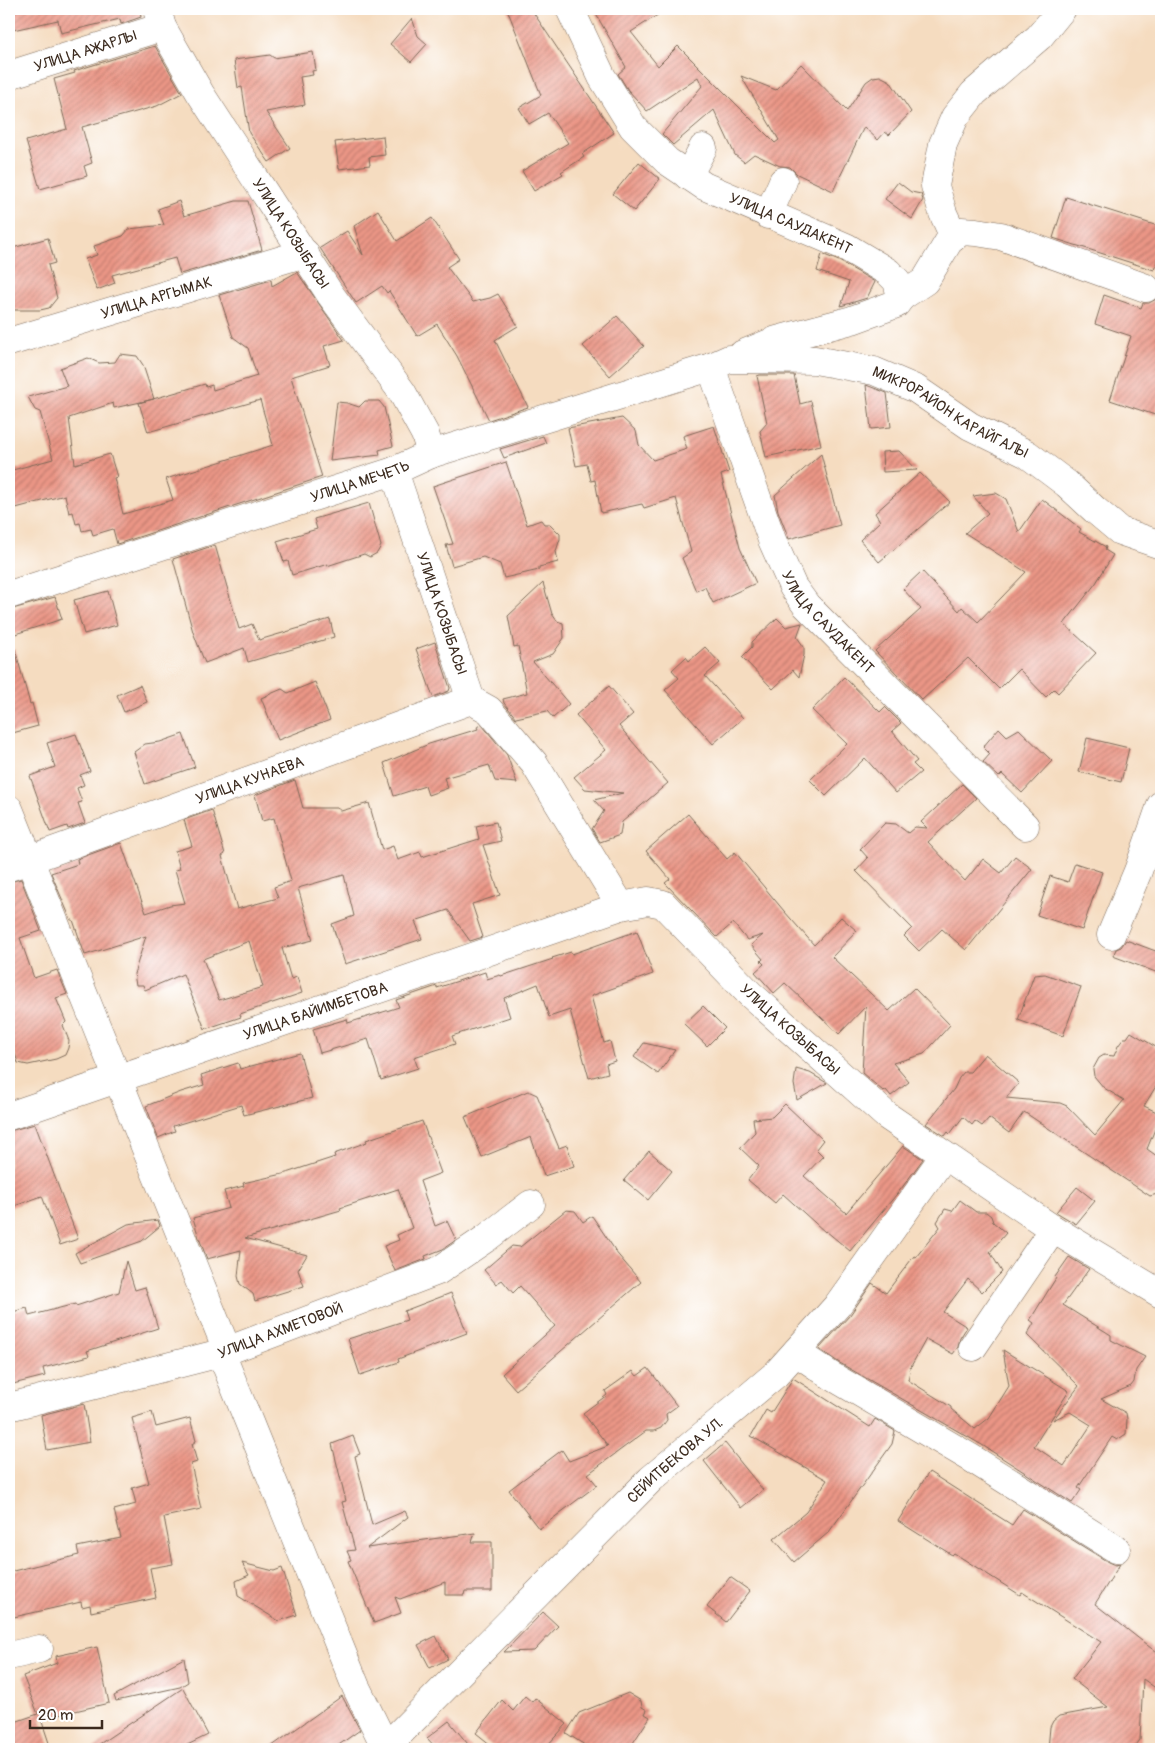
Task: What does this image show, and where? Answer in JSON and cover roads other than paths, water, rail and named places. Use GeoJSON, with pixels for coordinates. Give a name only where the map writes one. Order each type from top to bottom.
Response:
{"type":"FeatureCollection","features":[{"type":"Feature","properties":{"kind":"street","name":"УЛИЦА САУДАКЕНТ"},"geometry":{"type":"LineString","coordinates":[[570,9],[602,77],[632,127],[667,161],[704,186],[846,247],[888,272],[898,281],[901,297]]}},
{"type":"Feature","properties":{"kind":"street"},"geometry":{"type":"LineString","coordinates":[[954,237],[943,213],[936,186],[943,144],[955,117],[974,93],[1039,37],[1062,9]]}},
{"type":"Feature","properties":{"kind":"street","name":"УЛИЦА АЖАРЛЫ"},"geometry":{"type":"LineString","coordinates":[[9,75],[159,18]]}},
{"type":"Feature","properties":{"kind":"street","name":"УЛИЦА КОЗЫБАСЫ"},"geometry":{"type":"LineString","coordinates":[[159,18],[200,93],[330,294],[402,392],[425,434],[431,454]]}},
{"type":"Feature","properties":{"kind":"street"},"geometry":{"type":"LineString","coordinates":[[688,176],[703,148]]}},
{"type":"Feature","properties":{"kind":"street"},"geometry":{"type":"LineString","coordinates":[[768,215],[783,181]]}},
{"type":"Feature","properties":{"kind":"street"},"geometry":{"type":"LineString","coordinates":[[720,363],[777,340],[852,320],[896,304],[901,297],[925,281],[949,240],[961,232],[1001,236],[1146,288]]}},
{"type":"Feature","properties":{"kind":"street","name":"УЛИЦА АРГЫМАК"},"geometry":{"type":"LineString","coordinates":[[9,342],[305,253]]}},
{"type":"Feature","properties":{"kind":"street","name":"МИКРОРАЙОН КАРАЙГАЛЫ"},"geometry":{"type":"LineString","coordinates":[[720,363],[816,360],[874,371],[916,388],[970,426],[1027,454],[1067,484],[1120,531],[1161,545]]}},
{"type":"Feature","properties":{"kind":"street","name":"УЛИЦА САУДАКЕНТ"},"geometry":{"type":"LineString","coordinates":[[720,363],[772,540],[793,587],[806,605],[1025,826]]}},
{"type":"Feature","properties":{"kind":"street","name":"УЛИЦА МЕЧЕТЬ"},"geometry":{"type":"LineString","coordinates":[[9,595],[394,471],[431,454],[720,363]]}},
{"type":"Feature","properties":{"kind":"street","name":"УЛИЦА КОЗЫБАСЫ"},"geometry":{"type":"LineString","coordinates":[[394,471],[480,705],[534,763],[621,906],[648,901],[663,904],[750,994],[887,1116],[1053,1229],[1161,1294]]}},
{"type":"Feature","properties":{"kind":"street","name":"УЛИЦА КУНАЕВА"},"geometry":{"type":"LineString","coordinates":[[20,864],[480,705]]}},
{"type":"Feature","properties":{"kind":"street"},"geometry":{"type":"LineString","coordinates":[[1111,935],[1138,871],[1161,805]]}},
{"type":"Feature","properties":{"kind":"street"},"geometry":{"type":"LineString","coordinates":[[9,809],[20,864],[117,1079],[356,1687],[385,1749]]}},
{"type":"Feature","properties":{"kind":"street","name":"УЛИЦА БАЙИМБЕТОВА"},"geometry":{"type":"LineString","coordinates":[[9,1116],[621,906]]}},
{"type":"Feature","properties":{"kind":"street","name":"СЕЙИТБЕКОВА УЛ."},"geometry":{"type":"LineString","coordinates":[[385,1749],[652,1479],[776,1374],[837,1306],[944,1156]]}},
{"type":"Feature","properties":{"kind":"street","name":"УЛИЦА АХМЕТОВОЙ"},"geometry":{"type":"LineString","coordinates":[[9,1407],[224,1351],[438,1271],[485,1239],[531,1204]]}},
{"type":"Feature","properties":{"kind":"street"},"geometry":{"type":"LineString","coordinates":[[973,1347],[1053,1229]]}},
{"type":"Feature","properties":{"kind":"street"},"geometry":{"type":"LineString","coordinates":[[796,1352],[830,1375],[971,1458],[1116,1549]]}},
{"type":"Feature","properties":{"kind":"street"},"geometry":{"type":"LineString","coordinates":[[9,1656],[39,1649]]}}]}
